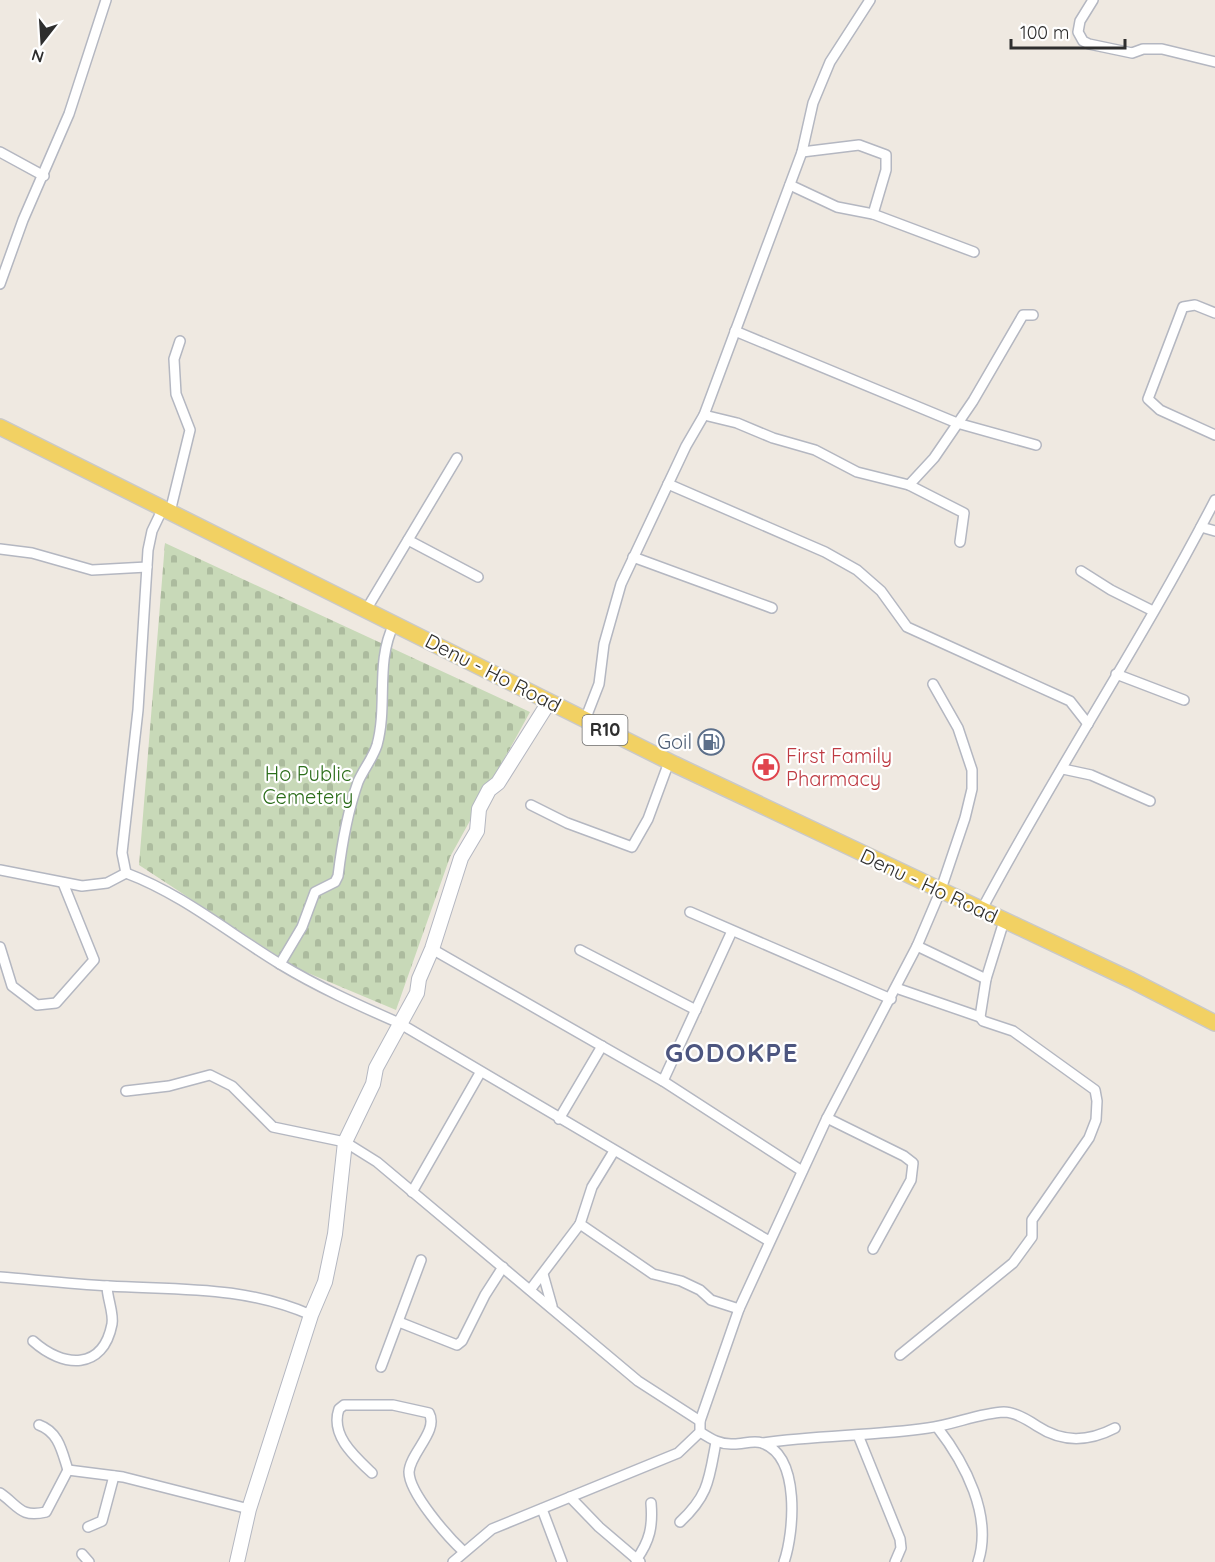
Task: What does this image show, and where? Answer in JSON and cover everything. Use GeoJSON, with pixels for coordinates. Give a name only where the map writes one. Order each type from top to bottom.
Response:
{"type":"FeatureCollection","features":[{"type":"Feature","properties":{"kind":"main road","name":"Denu - Ho Road"},"geometry":{"type":"LineString","coordinates":[[0,427],[669,762],[1215,1023]]}},
{"type":"Feature","properties":{"kind":"street"},"geometry":{"type":"LineString","coordinates":[[0,284],[23,220],[69,114],[106,0]]}},
{"type":"Feature","properties":{"kind":"street"},"geometry":{"type":"LineString","coordinates":[[585,720],[599,684],[612,611],[633,558],[704,415],[802,152],[813,103],[830,62],[870,0]]}},
{"type":"Feature","properties":{"kind":"street"},"geometry":{"type":"LineString","coordinates":[[1093,0],[1080,21],[1078,32],[1083,41],[1132,53],[1143,49],[1162,49],[1215,62]]}},
{"type":"Feature","properties":{"kind":"street"},"geometry":{"type":"LineString","coordinates":[[802,152],[859,145],[886,155],[886,170],[873,214]]}},
{"type":"Feature","properties":{"kind":"street"},"geometry":{"type":"LineString","coordinates":[[0,152],[44,176]]}},
{"type":"Feature","properties":{"kind":"street"},"geometry":{"type":"LineString","coordinates":[[789,185],[837,207],[873,214],[974,252]]}},
{"type":"Feature","properties":{"kind":"street"},"geometry":{"type":"LineString","coordinates":[[1215,313],[1195,305],[1183,307],[1148,399],[1160,410],[1215,435]]}},
{"type":"Feature","properties":{"kind":"street"},"geometry":{"type":"LineString","coordinates":[[909,485],[924,471],[957,423],[1023,315],[1033,315]]}},
{"type":"Feature","properties":{"kind":"street"},"geometry":{"type":"LineString","coordinates":[[735,331],[957,423],[1036,445]]}},
{"type":"Feature","properties":{"kind":"street"},"geometry":{"type":"LineString","coordinates":[[126,873],[122,853],[138,710],[147,567],[152,531],[167,510],[190,430],[176,394],[174,363],[180,341]]}},
{"type":"Feature","properties":{"kind":"street"},"geometry":{"type":"LineString","coordinates":[[704,415],[737,423],[773,438],[815,450],[857,472],[909,485],[964,513],[960,542]]}},
{"type":"Feature","properties":{"kind":"street"},"geometry":{"type":"LineString","coordinates":[[366,610],[457,458]]}},
{"type":"Feature","properties":{"kind":"street"},"geometry":{"type":"LineString","coordinates":[[668,484],[825,552],[857,570],[881,591],[907,627],[1070,701],[1088,723]]}},
{"type":"Feature","properties":{"kind":"street"},"geometry":{"type":"LineString","coordinates":[[981,911],[1026,827],[1063,769],[1215,500]]}},
{"type":"Feature","properties":{"kind":"street"},"geometry":{"type":"LineString","coordinates":[[1201,527],[1215,531]]}},
{"type":"Feature","properties":{"kind":"street"},"geometry":{"type":"LineString","coordinates":[[408,540],[478,578]]}},
{"type":"Feature","properties":{"kind":"street"},"geometry":{"type":"LineString","coordinates":[[0,549],[32,553],[92,570],[147,567]]}},
{"type":"Feature","properties":{"kind":"street"},"geometry":{"type":"LineString","coordinates":[[633,558],[772,608]]}},
{"type":"Feature","properties":{"kind":"street"},"geometry":{"type":"LineString","coordinates":[[1081,571],[1153,611]]}},
{"type":"Feature","properties":{"kind":"street"},"geometry":{"type":"LineString","coordinates":[[279,964],[302,927],[315,891],[335,882],[338,876],[343,830],[359,780],[376,747],[381,718],[383,655],[394,624]]}},
{"type":"Feature","properties":{"kind":"street"},"geometry":{"type":"LineString","coordinates":[[1116,674],[1184,700]]}},
{"type":"Feature","properties":{"kind":"street"},"geometry":{"type":"LineString","coordinates":[[453,1562],[492,1529],[678,1453],[700,1432],[700,1421],[739,1309],[827,1118],[891,999],[916,946],[940,892],[965,818],[974,780],[969,759],[958,728],[933,684]]}},
{"type":"Feature","properties":{"kind":"street"},"geometry":{"type":"LineString","coordinates":[[237,1562],[249,1509],[311,1315],[325,1282],[335,1234],[345,1143],[373,1084],[376,1068],[417,993],[424,964],[432,949],[462,858],[477,831],[479,809],[549,702]]}},
{"type":"Feature","properties":{"kind":"street"},"geometry":{"type":"LineString","coordinates":[[531,804],[567,823],[632,847],[648,819],[669,762]]}},
{"type":"Feature","properties":{"kind":"street"},"geometry":{"type":"LineString","coordinates":[[1063,769],[1102,779],[1150,801]]}},
{"type":"Feature","properties":{"kind":"street"},"geometry":{"type":"LineString","coordinates":[[0,870],[82,886],[107,883],[126,873],[153,883],[279,964],[335,994],[399,1023],[480,1073],[769,1241]]}},
{"type":"Feature","properties":{"kind":"street"},"geometry":{"type":"LineString","coordinates":[[0,947],[12,986],[37,1005],[57,1003],[94,960],[63,882]]}},
{"type":"Feature","properties":{"kind":"street"},"geometry":{"type":"LineString","coordinates":[[690,912],[891,999]]}},
{"type":"Feature","properties":{"kind":"street"},"geometry":{"type":"LineString","coordinates":[[980,1017],[986,979],[1004,921]]}},
{"type":"Feature","properties":{"kind":"street"},"geometry":{"type":"LineString","coordinates":[[663,1081],[732,931]]}},
{"type":"Feature","properties":{"kind":"street"},"geometry":{"type":"LineString","coordinates":[[916,946],[986,979]]}},
{"type":"Feature","properties":{"kind":"street"},"geometry":{"type":"LineString","coordinates":[[432,949],[663,1081],[802,1171]]}},
{"type":"Feature","properties":{"kind":"street"},"geometry":{"type":"LineString","coordinates":[[580,950],[696,1010]]}},
{"type":"Feature","properties":{"kind":"street"},"geometry":{"type":"LineString","coordinates":[[896,988],[980,1017],[983,1022],[1013,1031],[1095,1090],[1097,1101],[1096,1120],[1089,1138],[1032,1220],[1032,1237],[1013,1263],[900,1354]]}},
{"type":"Feature","properties":{"kind":"street"},"geometry":{"type":"LineString","coordinates":[[559,1119],[602,1046]]}},
{"type":"Feature","properties":{"kind":"street"},"geometry":{"type":"LineString","coordinates":[[412,1192],[480,1073]]}},
{"type":"Feature","properties":{"kind":"street"},"geometry":{"type":"LineString","coordinates":[[126,1091],[169,1086],[210,1075],[232,1086],[273,1127],[345,1143],[377,1162],[552,1306],[638,1381],[700,1421]]}},
{"type":"Feature","properties":{"kind":"street"},"geometry":{"type":"LineString","coordinates":[[827,1118],[904,1156],[913,1163],[911,1180],[873,1249]]}},
{"type":"Feature","properties":{"kind":"street"},"geometry":{"type":"LineString","coordinates":[[530,1290],[580,1224],[592,1187],[614,1151]]}},
{"type":"Feature","properties":{"kind":"street"},"geometry":{"type":"LineString","coordinates":[[580,1224],[653,1274],[681,1281],[699,1290],[711,1300],[739,1309]]}},
{"type":"Feature","properties":{"kind":"street"},"geometry":{"type":"LineString","coordinates":[[381,1367],[421,1260]]}},
{"type":"Feature","properties":{"kind":"street"},"geometry":{"type":"LineString","coordinates":[[399,1323],[457,1345],[467,1333],[485,1295],[503,1267]]}},
{"type":"Feature","properties":{"kind":"street"},"geometry":{"type":"LineString","coordinates":[[543,1274],[552,1306]]}},
{"type":"Feature","properties":{"kind":"street"},"geometry":{"type":"LineString","coordinates":[[0,1277],[107,1286],[231,1291],[287,1304],[311,1315]]}},
{"type":"Feature","properties":{"kind":"street"},"geometry":{"type":"LineString","coordinates":[[33,1341],[61,1360],[74,1362],[93,1356],[105,1345],[112,1321],[107,1302],[107,1286]]}},
{"type":"Feature","properties":{"kind":"street"},"geometry":{"type":"LineString","coordinates":[[372,1473],[349,1450],[337,1428],[339,1409],[344,1406],[393,1406],[429,1413],[431,1423],[411,1462],[409,1475],[423,1504],[446,1534],[464,1551]]}},
{"type":"Feature","properties":{"kind":"street"},"geometry":{"type":"LineString","coordinates":[[700,1432],[716,1442],[763,1443],[815,1436],[858,1435],[937,1427],[1006,1412],[1028,1420],[1046,1431],[1072,1440],[1097,1437],[1114,1428]]}},
{"type":"Feature","properties":{"kind":"street"},"geometry":{"type":"LineString","coordinates":[[0,1493],[20,1512],[33,1515],[46,1512],[68,1470],[59,1442],[50,1429],[39,1425]]}},
{"type":"Feature","properties":{"kind":"street"},"geometry":{"type":"LineString","coordinates":[[937,1427],[958,1455],[974,1495],[983,1533],[983,1546],[978,1562]]}},
{"type":"Feature","properties":{"kind":"street"},"geometry":{"type":"LineString","coordinates":[[858,1435],[900,1539],[901,1548],[895,1562]]}},
{"type":"Feature","properties":{"kind":"street"},"geometry":{"type":"LineString","coordinates":[[680,1522],[698,1505],[704,1493],[716,1442]]}},
{"type":"Feature","properties":{"kind":"street"},"geometry":{"type":"LineString","coordinates":[[763,1443],[778,1454],[790,1479],[792,1532],[784,1562]]}},
{"type":"Feature","properties":{"kind":"street"},"geometry":{"type":"LineString","coordinates":[[68,1470],[114,1476],[249,1509]]}},
{"type":"Feature","properties":{"kind":"street"},"geometry":{"type":"LineString","coordinates":[[88,1527],[102,1521],[114,1476]]}},
{"type":"Feature","properties":{"kind":"street"},"geometry":{"type":"LineString","coordinates":[[570,1497],[599,1527],[638,1561],[651,1531],[651,1503]]}},
{"type":"Feature","properties":{"kind":"street"},"geometry":{"type":"LineString","coordinates":[[542,1509],[562,1562]]}},
{"type":"Feature","properties":{"kind":"street"},"geometry":{"type":"LineString","coordinates":[[82,1554],[89,1562]]}},
{"type":"Feature","properties":{"kind":"green space","name":"Ho Public Cemetery"},"geometry":{"type":"Polygon","coordinates":[[[165,543],[530,712],[450,857],[396,1010],[296,968],[139,865],[165,543]]]}},
{"type":"Feature","properties":{"kind":"place","name":"Goil"},"geometry":{"type":"Point","coordinates":[711,742]}},
{"type":"Feature","properties":{"kind":"place","name":"First Family Pharmacy"},"geometry":{"type":"Point","coordinates":[766,767]}},
{"type":"Feature","properties":{"kind":"district","name":"GODOKPE"},"geometry":{"type":"Point","coordinates":[732,1053]}}]}
